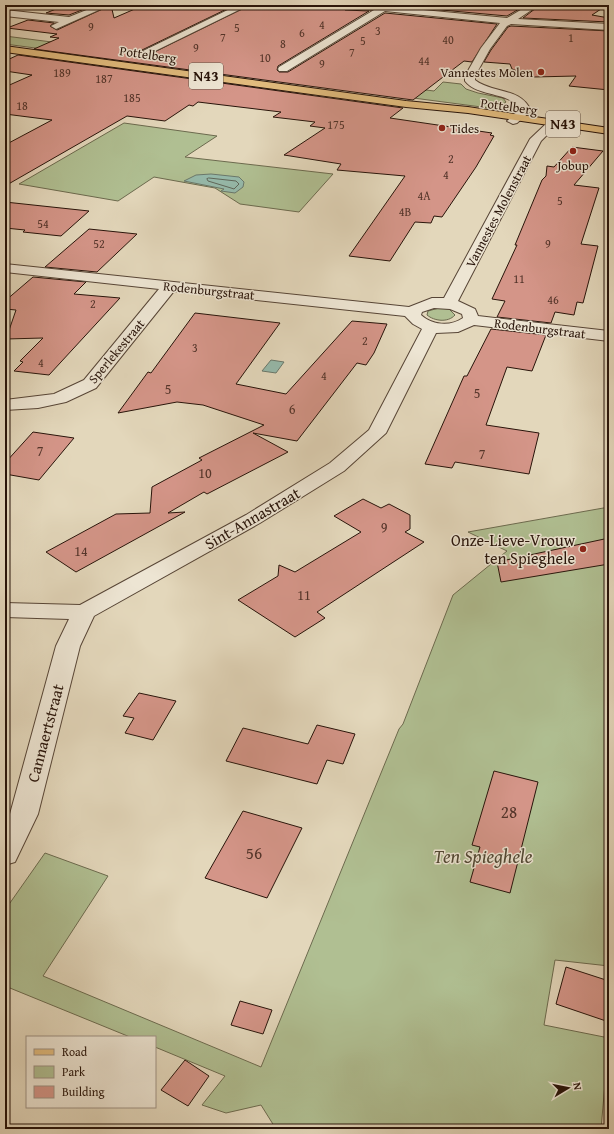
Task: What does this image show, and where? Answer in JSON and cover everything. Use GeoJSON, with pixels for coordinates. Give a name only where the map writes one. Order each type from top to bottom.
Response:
{"type":"FeatureCollection","features":[{"type":"Feature","properties":{"kind":"main road","name":"Pottelberg"},"geometry":{"type":"LineString","coordinates":[[5,49],[609,131]]}},
{"type":"Feature","properties":{"kind":"main road","name":"Pottelberg"},"geometry":{"type":"LineString","coordinates":[[551,124],[609,134]]}},
{"type":"Feature","properties":{"kind":"street"},"geometry":{"type":"LineString","coordinates":[[50,28],[106,5]]}},
{"type":"Feature","properties":{"kind":"street"},"geometry":{"type":"LineString","coordinates":[[148,51],[245,5]]}},
{"type":"Feature","properties":{"kind":"street"},"geometry":{"type":"LineString","coordinates":[[345,5],[508,21],[609,27]]}},
{"type":"Feature","properties":{"kind":"street"},"geometry":{"type":"LineString","coordinates":[[515,119],[525,111],[521,102],[510,96],[475,86],[470,81],[470,76],[486,48],[508,21],[535,5]]}},
{"type":"Feature","properties":{"kind":"street"},"geometry":{"type":"LineString","coordinates":[[448,15],[462,8]]}},
{"type":"Feature","properties":{"kind":"street"},"geometry":{"type":"LineString","coordinates":[[283,69],[383,9]]}},
{"type":"Feature","properties":{"kind":"street"},"geometry":{"type":"LineString","coordinates":[[5,13],[69,20]]}},
{"type":"Feature","properties":{"kind":"street","name":"Vannestes Molenstraat"},"geometry":{"type":"LineString","coordinates":[[449,303],[536,139],[551,124]]}},
{"type":"Feature","properties":{"kind":"street","name":"Rodenburgstraat"},"geometry":{"type":"LineString","coordinates":[[5,268],[413,312]]}},
{"type":"Feature","properties":{"kind":"street","name":"Sperlekestraat"},"geometry":{"type":"LineString","coordinates":[[5,406],[35,404],[76,394],[90,384],[170,286]]}},
{"type":"Feature","properties":{"kind":"street"},"geometry":{"type":"LineString","coordinates":[[432,303],[449,303],[461,306],[469,312],[471,320],[456,327],[432,327],[418,322],[413,316],[413,312],[420,306],[432,303]]}},
{"type":"Feature","properties":{"kind":"street","name":"Rodenburgstraat"},"geometry":{"type":"LineString","coordinates":[[471,320],[609,336]]}},
{"type":"Feature","properties":{"kind":"street","name":"Sint-Annastraat"},"geometry":{"type":"LineString","coordinates":[[84,612],[253,519],[337,467],[376,433],[432,327]]}},
{"type":"Feature","properties":{"kind":"street"},"geometry":{"type":"LineString","coordinates":[[5,610],[84,612]]}},
{"type":"Feature","properties":{"kind":"street","name":"Cannaertstraat"},"geometry":{"type":"LineString","coordinates":[[5,854],[24,814],[68,646],[84,612]]}},
{"type":"Feature","properties":{"kind":"green space"},"geometry":{"type":"Polygon","coordinates":[[[5,36],[434,91],[443,82],[461,84],[466,89],[503,98],[506,102],[499,107],[489,108],[5,44],[5,36]]]}},
{"type":"Feature","properties":{"kind":"green space"},"geometry":{"type":"Polygon","coordinates":[[[124,123],[217,136],[185,157],[333,174],[299,212],[240,204],[215,188],[154,177],[118,201],[19,184],[124,123]]]}},
{"type":"Feature","properties":{"kind":"green space"},"geometry":{"type":"Polygon","coordinates":[[[439,308],[449,309],[455,315],[449,319],[437,320],[427,315],[428,311],[439,308]]]}},
{"type":"Feature","properties":{"kind":"green space","name":"Ten Spieghele"},"geometry":{"type":"Polygon","coordinates":[[[609,507],[609,966],[555,960],[544,1025],[609,1038],[601,1129],[276,1129],[261,1105],[226,1113],[202,1105],[225,1076],[156,1047],[156,1036],[128,1036],[5,986],[5,910],[45,853],[108,876],[43,976],[261,1067],[399,729],[403,724],[453,595],[507,551],[468,532],[609,507]]]}},
{"type":"Feature","properties":{"kind":"water"},"geometry":{"type":"Polygon","coordinates":[[[211,174],[239,177],[244,182],[243,187],[235,193],[221,191],[224,189],[184,181],[196,175],[211,174]]]}},
{"type":"Feature","properties":{"kind":"water"},"geometry":{"type":"Polygon","coordinates":[[[271,360],[284,362],[276,373],[262,371],[271,360]]]}},
{"type":"Feature","properties":{"kind":"building"},"geometry":{"type":"Polygon","coordinates":[[[66,5],[95,5],[69,15],[46,13],[66,5]]]}},
{"type":"Feature","properties":{"kind":"building"},"geometry":{"type":"Polygon","coordinates":[[[111,5],[114,18],[144,5],[235,5],[142,50],[148,55],[250,5],[340,5],[345,10],[369,11],[278,66],[277,70],[279,72],[288,72],[385,13],[497,24],[472,62],[464,61],[413,100],[34,49],[59,38],[50,37],[57,34],[7,28],[28,20],[54,23],[50,26],[57,30],[111,5]]]}},
{"type":"Feature","properties":{"kind":"building"},"geometry":{"type":"Polygon","coordinates":[[[387,5],[526,5],[507,16],[387,5]]]}},
{"type":"Feature","properties":{"kind":"building"},"geometry":{"type":"Polygon","coordinates":[[[540,5],[607,5],[592,15],[609,18],[609,22],[523,18],[540,5]]]}},
{"type":"Feature","properties":{"kind":"building"},"geometry":{"type":"Polygon","coordinates":[[[508,27],[609,31],[609,90],[569,86],[576,76],[534,77],[512,69],[510,64],[484,62],[508,27]]]}},
{"type":"Feature","properties":{"kind":"building"},"geometry":{"type":"Polygon","coordinates":[[[18,55],[403,108],[390,118],[492,133],[490,135],[494,136],[476,167],[442,217],[434,216],[431,223],[415,222],[390,261],[349,256],[405,176],[337,170],[341,164],[284,155],[325,128],[310,126],[315,122],[273,117],[281,112],[198,102],[193,106],[189,105],[165,121],[127,116],[5,186],[5,145],[52,120],[5,114],[5,87],[32,75],[5,71],[5,61],[18,55]]]}},
{"type":"Feature","properties":{"kind":"building"},"geometry":{"type":"Polygon","coordinates":[[[572,147],[603,151],[574,185],[599,188],[581,244],[598,246],[583,303],[577,302],[574,315],[555,312],[551,323],[497,317],[505,301],[492,299],[517,245],[515,245],[542,180],[546,176],[547,166],[554,167],[572,147]]]}},
{"type":"Feature","properties":{"kind":"building"},"geometry":{"type":"Polygon","coordinates":[[[5,202],[89,211],[61,236],[23,232],[25,230],[5,228],[5,202]]]}},
{"type":"Feature","properties":{"kind":"building"},"geometry":{"type":"Polygon","coordinates":[[[89,229],[137,234],[97,272],[45,267],[89,229]]]}},
{"type":"Feature","properties":{"kind":"building"},"geometry":{"type":"Polygon","coordinates":[[[33,277],[86,282],[74,294],[120,298],[49,375],[14,371],[23,362],[20,361],[43,338],[6,339],[16,310],[5,309],[5,301],[33,277]]]}},
{"type":"Feature","properties":{"kind":"building"},"geometry":{"type":"Polygon","coordinates":[[[195,313],[280,323],[236,384],[286,394],[352,321],[387,324],[374,353],[366,365],[357,363],[297,441],[253,433],[288,452],[207,494],[204,492],[168,513],[185,512],[76,572],[46,552],[116,514],[150,513],[152,487],[202,460],[199,458],[264,425],[203,405],[177,402],[118,413],[148,372],[151,373],[195,313]]]}},
{"type":"Feature","properties":{"kind":"building"},"geometry":{"type":"Polygon","coordinates":[[[491,329],[546,335],[532,371],[507,367],[486,425],[539,433],[529,474],[455,462],[452,468],[425,464],[464,376],[467,376],[491,329]]]}},
{"type":"Feature","properties":{"kind":"building"},"geometry":{"type":"Polygon","coordinates":[[[33,432],[74,438],[39,480],[5,474],[5,463],[33,432]]]}},
{"type":"Feature","properties":{"kind":"building"},"geometry":{"type":"Polygon","coordinates":[[[363,499],[381,508],[389,504],[410,515],[410,529],[405,532],[424,542],[317,612],[325,618],[295,637],[238,600],[278,576],[279,565],[295,572],[361,532],[334,516],[363,499]]]}},
{"type":"Feature","properties":{"kind":"building","name":"Onze-Lieve-Vrouw ten Spieghele"},"geometry":{"type":"Polygon","coordinates":[[[609,538],[609,564],[501,582],[497,562],[609,538]]]}},
{"type":"Feature","properties":{"kind":"building"},"geometry":{"type":"Polygon","coordinates":[[[139,693],[176,701],[153,740],[125,733],[134,718],[123,716],[139,693]]]}},
{"type":"Feature","properties":{"kind":"building"},"geometry":{"type":"Polygon","coordinates":[[[317,725],[355,734],[343,764],[327,760],[317,784],[226,761],[243,728],[308,744],[317,725]]]}},
{"type":"Feature","properties":{"kind":"building"},"geometry":{"type":"Polygon","coordinates":[[[494,771],[538,782],[510,893],[470,882],[480,847],[472,845],[494,771]]]}},
{"type":"Feature","properties":{"kind":"building"},"geometry":{"type":"Polygon","coordinates":[[[243,811],[302,828],[267,898],[205,878],[243,811]]]}},
{"type":"Feature","properties":{"kind":"building"},"geometry":{"type":"Polygon","coordinates":[[[566,967],[609,981],[609,1022],[556,1004],[566,967]]]}},
{"type":"Feature","properties":{"kind":"building"},"geometry":{"type":"Polygon","coordinates":[[[240,1001],[272,1010],[263,1034],[231,1025],[240,1001]]]}},
{"type":"Feature","properties":{"kind":"building"},"geometry":{"type":"Polygon","coordinates":[[[185,1060],[209,1076],[188,1106],[161,1090],[185,1060]]]}},
{"type":"Feature","properties":{"kind":"place","name":"Vannestes Molen"},"geometry":{"type":"Point","coordinates":[541,72]}},
{"type":"Feature","properties":{"kind":"place","name":"Tides"},"geometry":{"type":"Point","coordinates":[442,128]}},
{"type":"Feature","properties":{"kind":"place","name":"Jobup"},"geometry":{"type":"Point","coordinates":[573,151]}},
{"type":"Feature","properties":{"kind":"place","name":"Onze-Lieve-Vrouw ten Spieghele"},"geometry":{"type":"Point","coordinates":[583,549]}}]}
